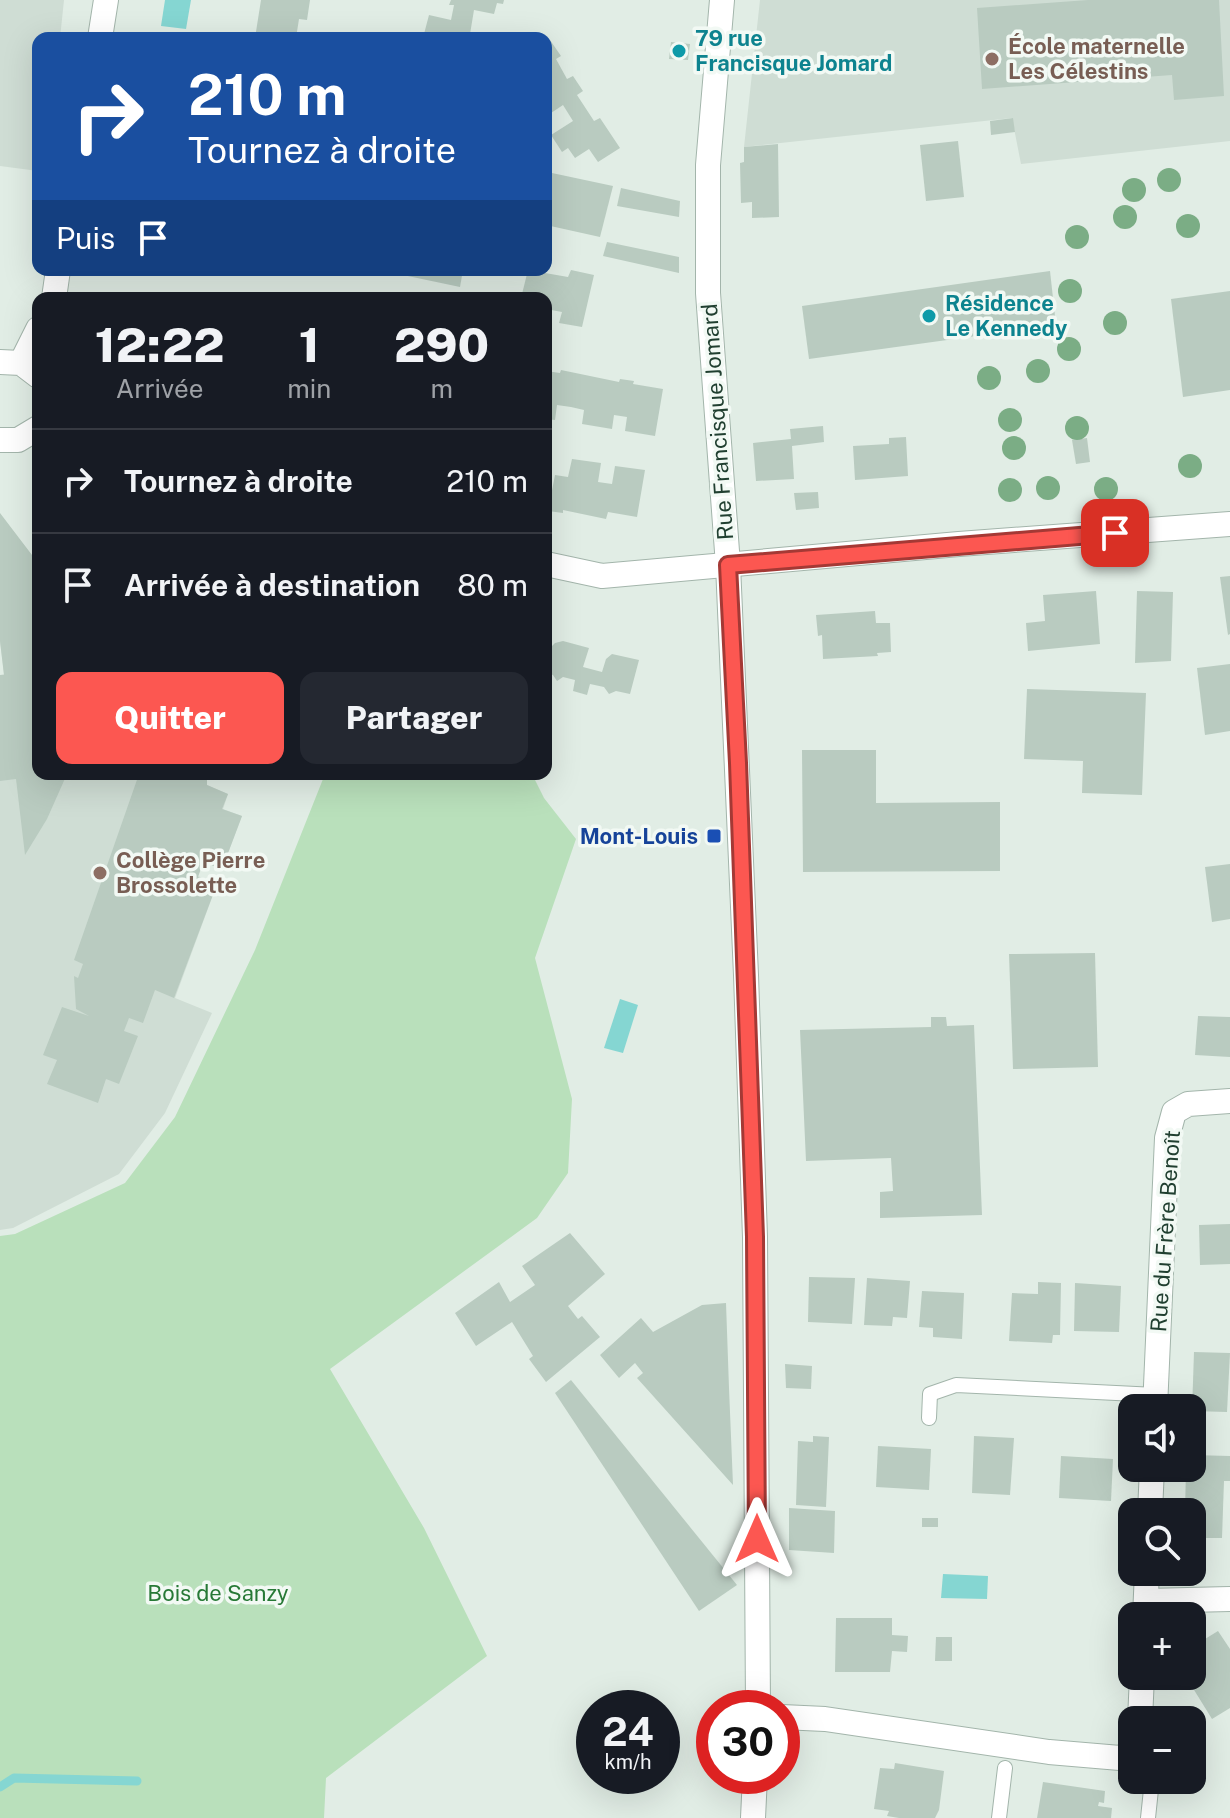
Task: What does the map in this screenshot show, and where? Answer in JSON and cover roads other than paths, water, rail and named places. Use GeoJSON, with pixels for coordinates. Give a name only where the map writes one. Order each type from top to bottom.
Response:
{"type":"FeatureCollection","features":[{"type":"Feature","properties":{"kind":"street"},"geometry":{"type":"LineString","coordinates":[[101,32],[106,0]]}},
{"type":"Feature","properties":{"kind":"street","name":"Rue Francisque Jomard"},"geometry":{"type":"LineString","coordinates":[[722,0],[708,165],[708,293],[728,565],[738,763],[755,1237],[758,1690]]}},
{"type":"Feature","properties":{"kind":"street"},"geometry":{"type":"LineString","coordinates":[[20,367],[32,342]]}},
{"type":"Feature","properties":{"kind":"street"},"geometry":{"type":"LineString","coordinates":[[0,440],[18,440],[32,432]]}},
{"type":"Feature","properties":{"kind":"street"},"geometry":{"type":"LineString","coordinates":[[552,565],[602,576],[959,544],[1230,524]]}},
{"type":"Feature","properties":{"kind":"street","name":"Rue du Frère Benoît"},"geometry":{"type":"LineString","coordinates":[[1155,1394],[1167,1138],[1174,1112],[1188,1104],[1230,1101]]}},
{"type":"Feature","properties":{"kind":"street"},"geometry":{"type":"LineString","coordinates":[[1205,1602],[1230,1599]]}},
{"type":"Feature","properties":{"kind":"street"},"geometry":{"type":"LineString","coordinates":[[800,1718],[1049,1752],[1118,1758]]}},
{"type":"Feature","properties":{"kind":"street"},"geometry":{"type":"LineString","coordinates":[[753,1818],[754,1794]]}},
{"type":"Feature","properties":{"kind":"lane"},"geometry":{"type":"LineString","coordinates":[[929,1418],[930,1394],[956,1385],[1118,1398]]}},
{"type":"Feature","properties":{"kind":"lane"},"geometry":{"type":"LineString","coordinates":[[999,1818],[1005,1768]]}},
{"type":"Feature","properties":{"kind":"lane"},"geometry":{"type":"LineString","coordinates":[[1148,1818],[1151,1794]]}},
{"type":"Feature","properties":{"kind":"water"},"geometry":{"type":"Polygon","coordinates":[[[165,0],[191,0],[186,29],[161,26],[165,0]]]}},
{"type":"Feature","properties":{"kind":"water"},"geometry":{"type":"Polygon","coordinates":[[[620,999],[638,1005],[623,1053],[604,1048],[620,999]]]}},
{"type":"Feature","properties":{"kind":"water"},"geometry":{"type":"Polygon","coordinates":[[[943,1574],[988,1576],[987,1599],[941,1598],[943,1574]]]}},
{"type":"Feature","properties":{"kind":"waterway"},"geometry":{"type":"LineString","coordinates":[[0,1787],[14,1778],[137,1781]]}},
{"type":"Feature","properties":{"kind":"place","name":"79 rue Francisque Jomard"},"geometry":{"type":"Point","coordinates":[679,51]}},
{"type":"Feature","properties":{"kind":"place","name":"École maternelle Les Célestins"},"geometry":{"type":"Point","coordinates":[992,59]}},
{"type":"Feature","properties":{"kind":"place","name":"Résidence Le Kennedy"},"geometry":{"type":"Point","coordinates":[929,316]}},
{"type":"Feature","properties":{"kind":"place","name":"Mont-Louis"},"geometry":{"type":"Point","coordinates":[714,836]}},
{"type":"Feature","properties":{"kind":"place","name":"Collège Pierre Brossolette"},"geometry":{"type":"Point","coordinates":[100,873]}},
{"type":"Feature","properties":{"kind":"park label","name":"Bois de Sanzy"},"geometry":{"type":"Point","coordinates":[218,1593]}}]}
